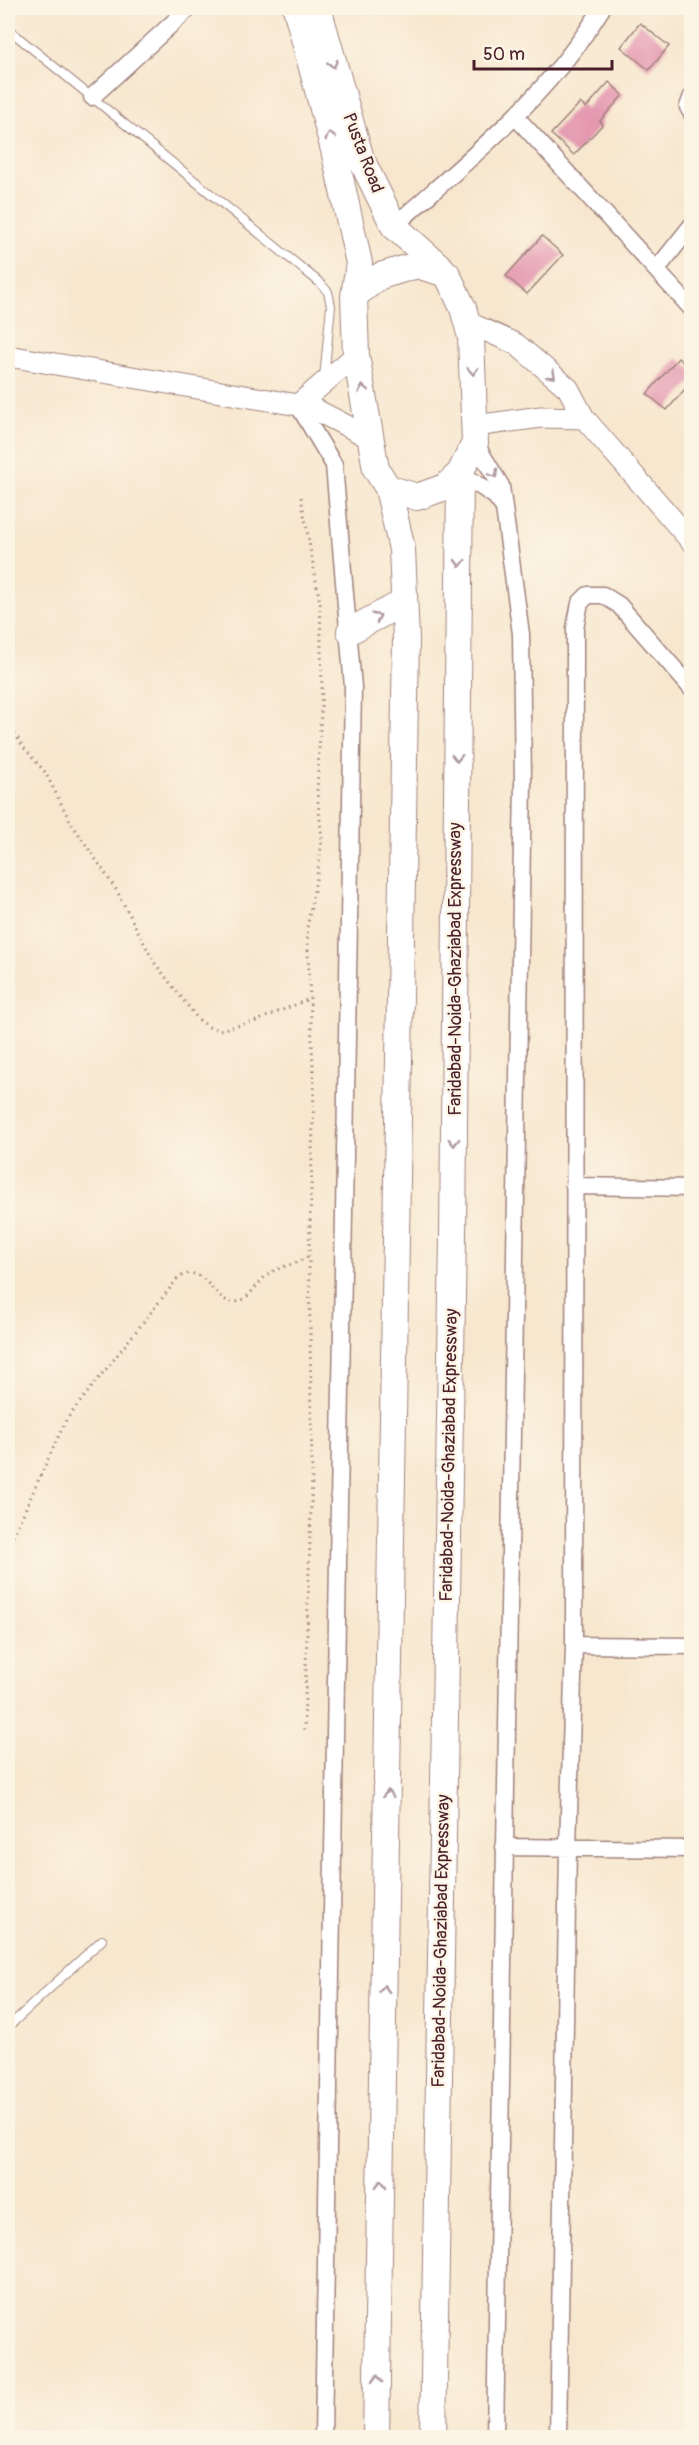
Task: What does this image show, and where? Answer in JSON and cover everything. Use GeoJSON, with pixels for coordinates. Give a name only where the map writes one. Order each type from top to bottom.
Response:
{"type":"FeatureCollection","features":[{"type":"Feature","properties":{"kind":"main road","name":"Pusta Road"},"geometry":{"type":"LineString","coordinates":[[296,8],[344,193],[359,263],[354,296]]}},
{"type":"Feature","properties":{"kind":"main road","name":"Pusta Road"},"geometry":{"type":"LineString","coordinates":[[318,8],[361,159],[394,226],[447,274]]}},
{"type":"Feature","properties":{"kind":"main road"},"geometry":{"type":"LineString","coordinates":[[376,2438],[405,723],[404,602],[402,549],[388,488],[376,469],[356,355],[354,296],[380,276],[417,265],[447,274]]}},
{"type":"Feature","properties":{"kind":"main road","name":"Faridabad-Noida-Ghaziabad Expressway"},"geometry":{"type":"LineString","coordinates":[[433,2438],[453,1237],[460,473],[475,434],[471,337],[464,308],[447,274]]}},
{"type":"Feature","properties":{"kind":"main road","name":"Faridabad-Noida-Ghaziabad Expressway"},"geometry":{"type":"LineString","coordinates":[[388,488],[417,497],[445,487],[460,473]]}},
{"type":"Feature","properties":{"kind":"main road"},"geometry":{"type":"LineString","coordinates":[[350,632],[404,602]]}},
{"type":"Feature","properties":{"kind":"street"},"geometry":{"type":"LineString","coordinates":[[92,97],[189,8]]}},
{"type":"Feature","properties":{"kind":"street"},"geometry":{"type":"LineString","coordinates":[[394,226],[516,117],[561,68],[602,8]]}},
{"type":"Feature","properties":{"kind":"street"},"geometry":{"type":"LineString","coordinates":[[692,96],[688,107],[692,114]]}},
{"type":"Feature","properties":{"kind":"street"},"geometry":{"type":"LineString","coordinates":[[516,117],[692,309]]}},
{"type":"Feature","properties":{"kind":"street"},"geometry":{"type":"LineString","coordinates":[[657,269],[692,225]]}},
{"type":"Feature","properties":{"kind":"street"},"geometry":{"type":"LineString","coordinates":[[467,322],[516,344],[568,388],[584,418],[692,543]]}},
{"type":"Feature","properties":{"kind":"street"},"geometry":{"type":"LineString","coordinates":[[298,405],[356,355]]}},
{"type":"Feature","properties":{"kind":"street"},"geometry":{"type":"LineString","coordinates":[[8,357],[298,405],[318,411],[372,440]]}},
{"type":"Feature","properties":{"kind":"street"},"geometry":{"type":"LineString","coordinates":[[298,405],[334,465],[350,632],[352,711],[322,2438]]}},
{"type":"Feature","properties":{"kind":"street"},"geometry":{"type":"LineString","coordinates":[[495,2438],[523,782],[521,634],[501,486],[475,434],[541,417],[584,418]]}},
{"type":"Feature","properties":{"kind":"street"},"geometry":{"type":"LineString","coordinates":[[460,473],[495,496],[504,508]]}},
{"type":"Feature","properties":{"kind":"street"},"geometry":{"type":"LineString","coordinates":[[558,2438],[568,1848],[574,1645],[575,628],[580,603],[588,595],[603,595],[619,605],[692,689]]}},
{"type":"Feature","properties":{"kind":"street"},"geometry":{"type":"LineString","coordinates":[[574,1186],[692,1188]]}},
{"type":"Feature","properties":{"kind":"street"},"geometry":{"type":"LineString","coordinates":[[574,1645],[692,1646]]}},
{"type":"Feature","properties":{"kind":"street"},"geometry":{"type":"LineString","coordinates":[[504,1847],[692,1849]]}},
{"type":"Feature","properties":{"kind":"lane"},"geometry":{"type":"LineString","coordinates":[[8,29],[328,292],[331,306],[330,325],[323,385]]}},
{"type":"Feature","properties":{"kind":"lane"},"geometry":{"type":"LineString","coordinates":[[8,2027],[102,1940]]}},
{"type":"Feature","properties":{"kind":"path"},"geometry":{"type":"LineString","coordinates":[[301,497],[320,603],[321,677],[317,792],[322,839],[307,928],[314,1089],[309,1256],[312,1475],[304,1730]]}},
{"type":"Feature","properties":{"kind":"path"},"geometry":{"type":"LineString","coordinates":[[8,723],[24,748],[45,772],[70,821],[117,891],[154,962],[198,1019],[209,1027],[219,1030],[254,1022],[309,999]]}},
{"type":"Feature","properties":{"kind":"path"},"geometry":{"type":"LineString","coordinates":[[8,1547],[66,1420],[177,1278],[188,1274],[199,1275],[225,1299],[236,1302],[246,1297],[269,1274],[298,1264],[309,1256]]}},
{"type":"Feature","properties":{"kind":"building"},"geometry":{"type":"Polygon","coordinates":[[[640,23],[669,46],[649,70],[621,47],[640,23]]]}},
{"type":"Feature","properties":{"kind":"building"},"geometry":{"type":"Polygon","coordinates":[[[609,82],[623,95],[600,121],[603,124],[574,155],[551,134],[580,103],[586,108],[609,82]]]}},
{"type":"Feature","properties":{"kind":"building"},"geometry":{"type":"Polygon","coordinates":[[[542,236],[563,255],[527,294],[506,276],[542,236]]]}},
{"type":"Feature","properties":{"kind":"building"},"geometry":{"type":"Polygon","coordinates":[[[678,358],[692,370],[692,381],[667,410],[647,394],[678,358]]]}}]}
